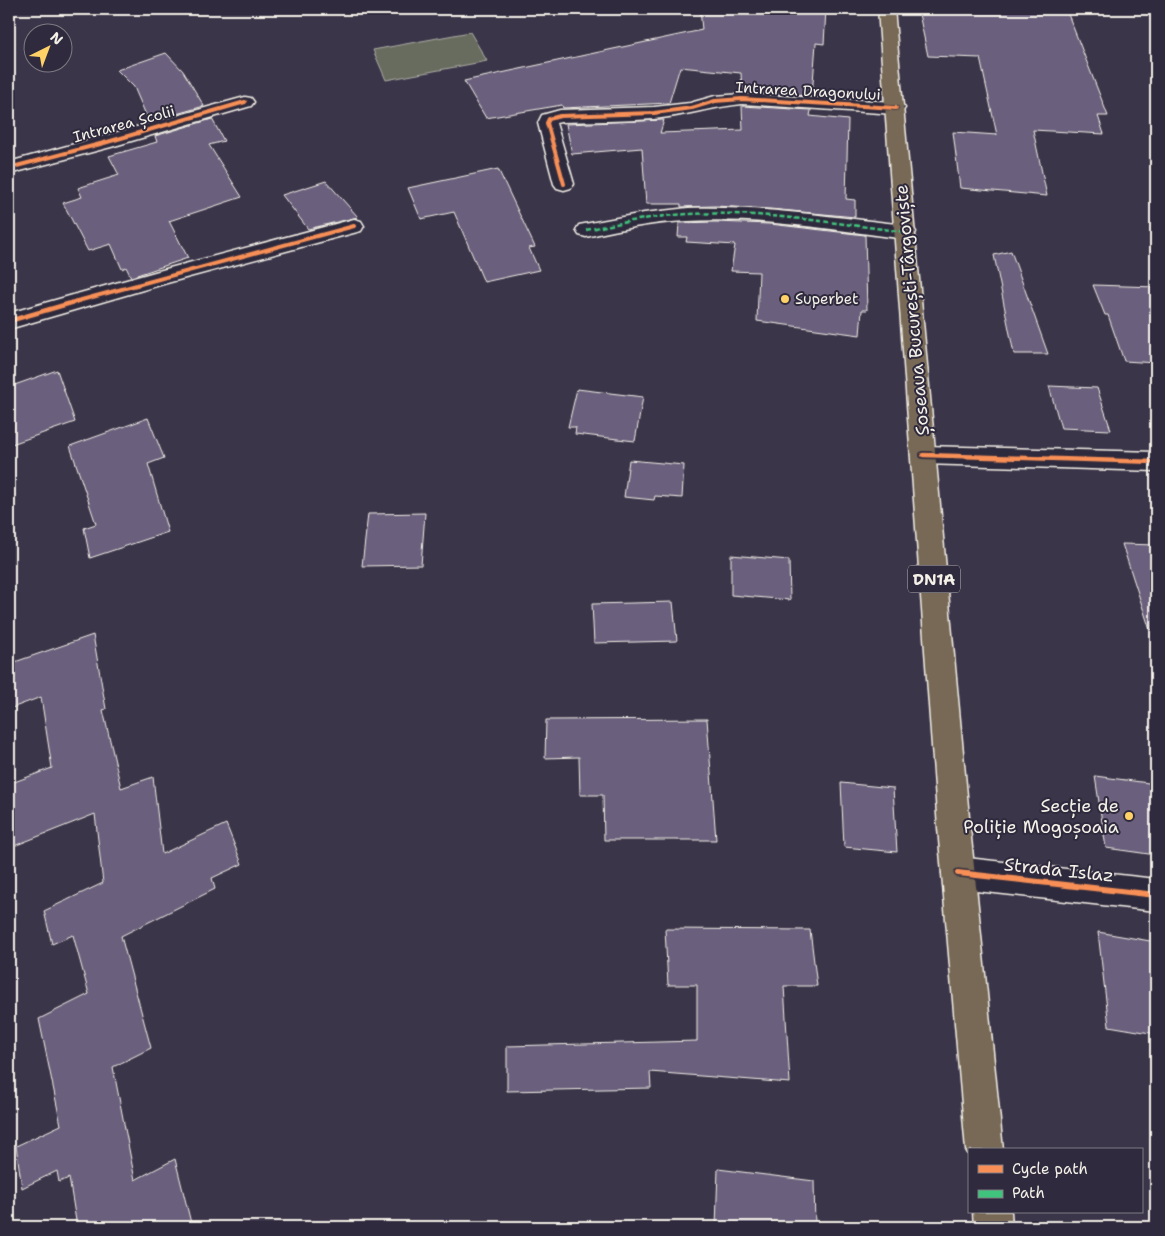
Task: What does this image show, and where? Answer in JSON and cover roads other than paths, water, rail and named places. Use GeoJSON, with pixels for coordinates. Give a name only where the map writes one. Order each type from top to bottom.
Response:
{"type":"FeatureCollection","features":[{"type":"Feature","properties":{"kind":"main road","name":"Șoseaua București-Târgoviște"},"geometry":{"type":"LineString","coordinates":[[886,9],[896,108],[958,874],[985,1148]]}},
{"type":"Feature","properties":{"kind":"main road"},"geometry":{"type":"LineString","coordinates":[[992,1214],[993,1227]]}},
{"type":"Feature","properties":{"kind":"street","name":"Intrarea Dragonului"},"geometry":{"type":"LineString","coordinates":[[564,184],[547,123],[549,119],[560,116],[654,113],[692,108],[715,101],[742,99],[896,108]]}},
{"type":"Feature","properties":{"kind":"street","name":"Intrarea Școlii"},"geometry":{"type":"LineString","coordinates":[[9,168],[167,126],[245,102]]}},
{"type":"Feature","properties":{"kind":"street"},"geometry":{"type":"LineString","coordinates":[[586,230],[635,220],[702,214],[774,218],[906,232]]}},
{"type":"Feature","properties":{"kind":"street"},"geometry":{"type":"LineString","coordinates":[[9,321],[354,226]]}},
{"type":"Feature","properties":{"kind":"street"},"geometry":{"type":"LineString","coordinates":[[923,455],[1156,462]]}},
{"type":"Feature","properties":{"kind":"street","name":"Strada Islaz"},"geometry":{"type":"LineString","coordinates":[[958,874],[1156,894]]}},
{"type":"Feature","properties":{"kind":"place","name":"Superbet"},"geometry":{"type":"Point","coordinates":[785,299]}},
{"type":"Feature","properties":{"kind":"place","name":"Secție de Poliție Mogoșoaia"},"geometry":{"type":"Point","coordinates":[1129,816]}}]}
